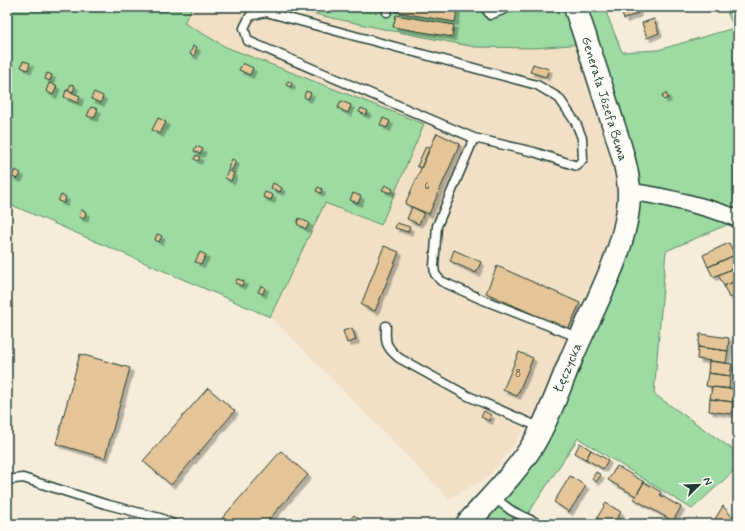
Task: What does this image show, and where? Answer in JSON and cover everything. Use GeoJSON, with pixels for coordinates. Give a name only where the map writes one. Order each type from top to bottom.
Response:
{"type":"FeatureCollection","features":[{"type":"Feature","properties":{"kind":"street","name":"Generała Józefa Bema"},"geometry":{"type":"LineString","coordinates":[[575,7],[615,131],[626,170],[629,192]]}},
{"type":"Feature","properties":{"kind":"street"},"geometry":{"type":"LineString","coordinates":[[629,192],[637,192],[666,198],[722,212],[738,219]]}},
{"type":"Feature","properties":{"kind":"street","name":"Łęczycka"},"geometry":{"type":"LineString","coordinates":[[467,524],[521,462],[535,442],[542,428],[617,255],[624,231],[629,192]]}},
{"type":"Feature","properties":{"kind":"lane"},"geometry":{"type":"LineString","coordinates":[[485,7],[490,15],[510,7]]}},
{"type":"Feature","properties":{"kind":"lane"},"geometry":{"type":"LineString","coordinates":[[266,12],[537,85],[560,98],[576,124],[582,138],[583,159],[577,166],[534,152],[474,138],[248,41],[244,28],[250,16],[266,12]]}},
{"type":"Feature","properties":{"kind":"lane"},"geometry":{"type":"LineString","coordinates":[[474,138],[437,226],[434,266],[435,274],[440,281],[481,299],[580,338]]}},
{"type":"Feature","properties":{"kind":"lane"},"geometry":{"type":"LineString","coordinates":[[386,326],[385,340],[390,350],[399,358],[468,396],[542,428]]}},
{"type":"Feature","properties":{"kind":"lane"},"geometry":{"type":"LineString","coordinates":[[7,480],[24,478],[105,504],[160,518],[173,524]]}},
{"type":"Feature","properties":{"kind":"lane"},"geometry":{"type":"LineString","coordinates":[[492,496],[512,511],[539,524]]}},
{"type":"Feature","properties":{"kind":"shaded area"},"geometry":{"type":"Polygon","coordinates":[[[192,7],[289,7],[388,30],[475,47],[581,44],[621,175],[617,233],[538,420],[524,428],[515,444],[497,467],[485,479],[449,499],[270,317],[325,203],[380,225],[226,47],[184,23],[192,7]]]}},
{"type":"Feature","properties":{"kind":"green space"},"geometry":{"type":"Polygon","coordinates":[[[7,7],[192,7],[184,23],[226,47],[424,124],[381,225],[325,203],[270,317],[7,203],[7,7]]]}},
{"type":"Feature","properties":{"kind":"green space"},"geometry":{"type":"Polygon","coordinates":[[[289,7],[569,7],[581,44],[535,48],[475,47],[388,30],[289,7]]]}},
{"type":"Feature","properties":{"kind":"green space"},"geometry":{"type":"Polygon","coordinates":[[[580,7],[604,7],[622,52],[658,50],[734,28],[725,7],[738,7],[738,220],[666,251],[654,394],[738,453],[738,467],[692,509],[578,438],[526,517],[539,524],[476,524],[491,512],[494,512],[509,495],[631,239],[580,7]]]}},
{"type":"Feature","properties":{"kind":"building"},"geometry":{"type":"Polygon","coordinates":[[[397,7],[441,7],[457,10],[455,22],[396,12],[397,7]]]}},
{"type":"Feature","properties":{"kind":"building"},"geometry":{"type":"Polygon","coordinates":[[[619,7],[640,7],[637,8],[638,13],[624,19],[619,7]]]}},
{"type":"Feature","properties":{"kind":"building"},"geometry":{"type":"Polygon","coordinates":[[[396,15],[454,25],[452,37],[393,27],[396,15]]]}},
{"type":"Feature","properties":{"kind":"building"},"geometry":{"type":"Polygon","coordinates":[[[654,19],[659,33],[647,38],[642,23],[654,19]]]}},
{"type":"Feature","properties":{"kind":"building"},"geometry":{"type":"Polygon","coordinates":[[[193,46],[197,47],[194,56],[190,54],[193,46]]]}},
{"type":"Feature","properties":{"kind":"building"},"geometry":{"type":"Polygon","coordinates":[[[23,61],[30,63],[28,70],[21,67],[23,61]]]}},
{"type":"Feature","properties":{"kind":"building"},"geometry":{"type":"Polygon","coordinates":[[[243,63],[253,68],[250,75],[239,70],[243,63]]]}},
{"type":"Feature","properties":{"kind":"building"},"geometry":{"type":"Polygon","coordinates":[[[533,64],[549,69],[546,77],[530,72],[533,64]]]}},
{"type":"Feature","properties":{"kind":"building"},"geometry":{"type":"Polygon","coordinates":[[[47,73],[52,75],[50,81],[45,79],[47,73]]]}},
{"type":"Feature","properties":{"kind":"building"},"geometry":{"type":"Polygon","coordinates":[[[288,81],[292,83],[291,87],[286,85],[288,81]]]}},
{"type":"Feature","properties":{"kind":"building"},"geometry":{"type":"Polygon","coordinates":[[[49,83],[57,86],[53,95],[46,91],[49,83]]]}},
{"type":"Feature","properties":{"kind":"building"},"geometry":{"type":"Polygon","coordinates":[[[71,84],[75,86],[73,92],[68,90],[71,84]]]}},
{"type":"Feature","properties":{"kind":"building"},"geometry":{"type":"Polygon","coordinates":[[[66,90],[80,96],[78,103],[64,97],[66,90]]]}},
{"type":"Feature","properties":{"kind":"building"},"geometry":{"type":"Polygon","coordinates":[[[306,91],[311,93],[308,99],[304,97],[306,91]]]}},
{"type":"Feature","properties":{"kind":"building"},"geometry":{"type":"Polygon","coordinates":[[[94,92],[103,96],[101,103],[91,99],[94,92]]]}},
{"type":"Feature","properties":{"kind":"building"},"geometry":{"type":"Polygon","coordinates":[[[666,93],[668,98],[664,100],[662,95],[666,93]]]}},
{"type":"Feature","properties":{"kind":"building"},"geometry":{"type":"Polygon","coordinates":[[[341,101],[351,105],[348,113],[338,108],[341,101]]]}},
{"type":"Feature","properties":{"kind":"building"},"geometry":{"type":"Polygon","coordinates":[[[91,107],[98,109],[94,118],[87,116],[91,107]]]}},
{"type":"Feature","properties":{"kind":"building"},"geometry":{"type":"Polygon","coordinates":[[[361,108],[368,111],[366,115],[359,112],[361,108]]]}},
{"type":"Feature","properties":{"kind":"building"},"geometry":{"type":"Polygon","coordinates":[[[158,118],[166,122],[160,134],[152,130],[158,118]]]}},
{"type":"Feature","properties":{"kind":"building"},"geometry":{"type":"Polygon","coordinates":[[[383,118],[390,121],[387,128],[380,125],[383,118]]]}},
{"type":"Feature","properties":{"kind":"building"},"geometry":{"type":"Polygon","coordinates":[[[437,133],[460,144],[429,214],[405,204],[437,133]]]}},
{"type":"Feature","properties":{"kind":"building"},"geometry":{"type":"Polygon","coordinates":[[[196,146],[203,149],[200,154],[194,151],[196,146]]]}},
{"type":"Feature","properties":{"kind":"building"},"geometry":{"type":"Polygon","coordinates":[[[426,146],[430,147],[421,168],[417,166],[426,146]]]}},
{"type":"Feature","properties":{"kind":"building"},"geometry":{"type":"Polygon","coordinates":[[[196,155],[200,157],[198,161],[194,159],[196,155]]]}},
{"type":"Feature","properties":{"kind":"building"},"geometry":{"type":"Polygon","coordinates":[[[232,159],[236,161],[232,170],[228,168],[232,159]]]}},
{"type":"Feature","properties":{"kind":"building"},"geometry":{"type":"Polygon","coordinates":[[[15,170],[21,173],[18,179],[12,177],[15,170]]]}},
{"type":"Feature","properties":{"kind":"building"},"geometry":{"type":"Polygon","coordinates":[[[228,170],[234,173],[231,181],[225,178],[228,170]]]}},
{"type":"Feature","properties":{"kind":"building"},"geometry":{"type":"Polygon","coordinates":[[[273,183],[282,188],[280,192],[271,188],[273,183]]]}},
{"type":"Feature","properties":{"kind":"building"},"geometry":{"type":"Polygon","coordinates":[[[385,185],[393,189],[391,193],[382,190],[385,185]]]}},
{"type":"Feature","properties":{"kind":"building"},"geometry":{"type":"Polygon","coordinates":[[[318,187],[322,189],[321,193],[316,191],[318,187]]]}},
{"type":"Feature","properties":{"kind":"building"},"geometry":{"type":"Polygon","coordinates":[[[265,192],[273,195],[271,200],[263,197],[265,192]]]}},
{"type":"Feature","properties":{"kind":"building"},"geometry":{"type":"Polygon","coordinates":[[[353,193],[361,196],[358,203],[350,200],[353,193]]]}},
{"type":"Feature","properties":{"kind":"building"},"geometry":{"type":"Polygon","coordinates":[[[61,195],[66,197],[64,203],[58,201],[61,195]]]}},
{"type":"Feature","properties":{"kind":"building"},"geometry":{"type":"Polygon","coordinates":[[[412,207],[424,213],[419,224],[407,219],[412,207]]]}},
{"type":"Feature","properties":{"kind":"building"},"geometry":{"type":"Polygon","coordinates":[[[81,210],[86,212],[84,219],[79,217],[81,210]]]}},
{"type":"Feature","properties":{"kind":"building"},"geometry":{"type":"Polygon","coordinates":[[[299,218],[309,223],[306,229],[297,224],[299,218]]]}},
{"type":"Feature","properties":{"kind":"building"},"geometry":{"type":"Polygon","coordinates":[[[397,223],[410,227],[408,232],[395,228],[397,223]]]}},
{"type":"Feature","properties":{"kind":"building"},"geometry":{"type":"Polygon","coordinates":[[[157,234],[162,236],[159,242],[155,240],[157,234]]]}},
{"type":"Feature","properties":{"kind":"building"},"geometry":{"type":"Polygon","coordinates":[[[729,243],[735,255],[708,267],[703,255],[729,243]]]}},
{"type":"Feature","properties":{"kind":"building"},"geometry":{"type":"Polygon","coordinates":[[[384,246],[399,252],[375,311],[361,305],[384,246]]]}},
{"type":"Feature","properties":{"kind":"building"},"geometry":{"type":"Polygon","coordinates":[[[454,250],[481,262],[476,273],[450,261],[454,250]]]}},
{"type":"Feature","properties":{"kind":"building"},"geometry":{"type":"Polygon","coordinates":[[[200,252],[206,255],[201,264],[195,262],[200,252]]]}},
{"type":"Feature","properties":{"kind":"building"},"geometry":{"type":"Polygon","coordinates":[[[735,255],[738,266],[713,277],[708,267],[735,255]]]}},
{"type":"Feature","properties":{"kind":"building"},"geometry":{"type":"Polygon","coordinates":[[[497,266],[580,303],[568,330],[486,293],[497,266]]]}},
{"type":"Feature","properties":{"kind":"building"},"geometry":{"type":"Polygon","coordinates":[[[738,266],[738,280],[724,286],[718,275],[738,266]]]}},
{"type":"Feature","properties":{"kind":"building"},"geometry":{"type":"Polygon","coordinates":[[[237,279],[244,281],[242,286],[235,283],[237,279]]]}},
{"type":"Feature","properties":{"kind":"building"},"geometry":{"type":"Polygon","coordinates":[[[738,280],[738,294],[729,298],[724,286],[738,280]]]}},
{"type":"Feature","properties":{"kind":"building"},"geometry":{"type":"Polygon","coordinates":[[[261,286],[265,287],[263,294],[258,292],[261,286]]]}},
{"type":"Feature","properties":{"kind":"building"},"geometry":{"type":"Polygon","coordinates":[[[738,294],[738,303],[734,295],[738,294]]]}},
{"type":"Feature","properties":{"kind":"building"},"geometry":{"type":"Polygon","coordinates":[[[352,328],[356,340],[347,343],[343,331],[352,328]]]}},
{"type":"Feature","properties":{"kind":"building"},"geometry":{"type":"Polygon","coordinates":[[[700,334],[729,338],[728,351],[698,347],[700,334]]]}},
{"type":"Feature","properties":{"kind":"building"},"geometry":{"type":"Polygon","coordinates":[[[698,347],[728,351],[726,363],[697,359],[698,347]]]}},
{"type":"Feature","properties":{"kind":"building"},"geometry":{"type":"Polygon","coordinates":[[[519,352],[533,358],[517,396],[503,390],[519,352]]]}},
{"type":"Feature","properties":{"kind":"building"},"geometry":{"type":"Polygon","coordinates":[[[80,354],[130,368],[105,458],[56,444],[80,354]]]}},
{"type":"Feature","properties":{"kind":"building"},"geometry":{"type":"Polygon","coordinates":[[[709,361],[732,364],[730,376],[708,373],[709,361]]]}},
{"type":"Feature","properties":{"kind":"building"},"geometry":{"type":"Polygon","coordinates":[[[708,373],[730,376],[729,389],[706,386],[708,373]]]}},
{"type":"Feature","properties":{"kind":"building"},"geometry":{"type":"Polygon","coordinates":[[[712,387],[735,389],[733,402],[710,399],[712,387]]]}},
{"type":"Feature","properties":{"kind":"building"},"geometry":{"type":"Polygon","coordinates":[[[208,388],[235,411],[171,485],[143,461],[208,388]]]}},
{"type":"Feature","properties":{"kind":"building"},"geometry":{"type":"Polygon","coordinates":[[[710,399],[733,402],[731,414],[709,411],[710,399]]]}},
{"type":"Feature","properties":{"kind":"building"},"geometry":{"type":"Polygon","coordinates":[[[484,411],[491,415],[489,421],[481,417],[484,411]]]}},
{"type":"Feature","properties":{"kind":"building"},"geometry":{"type":"Polygon","coordinates":[[[580,443],[591,450],[586,459],[587,460],[575,453],[580,443]]]}},
{"type":"Feature","properties":{"kind":"building"},"geometry":{"type":"Polygon","coordinates":[[[591,450],[608,460],[603,469],[586,459],[591,450]]]}},
{"type":"Feature","properties":{"kind":"building"},"geometry":{"type":"Polygon","coordinates":[[[281,451],[308,475],[265,524],[217,524],[281,451]]]}},
{"type":"Feature","properties":{"kind":"building"},"geometry":{"type":"Polygon","coordinates":[[[617,466],[644,482],[636,496],[608,480],[617,466]]]}},
{"type":"Feature","properties":{"kind":"building"},"geometry":{"type":"Polygon","coordinates":[[[596,472],[601,475],[596,482],[592,479],[596,472]]]}},
{"type":"Feature","properties":{"kind":"building"},"geometry":{"type":"Polygon","coordinates":[[[570,476],[586,486],[569,512],[554,502],[570,476]]]}},
{"type":"Feature","properties":{"kind":"building"},"geometry":{"type":"Polygon","coordinates":[[[644,482],[661,492],[660,495],[681,507],[673,521],[634,499],[644,482]]]}},
{"type":"Feature","properties":{"kind":"building"},"geometry":{"type":"Polygon","coordinates":[[[606,503],[621,512],[614,524],[607,524],[597,518],[606,503]]]}},
{"type":"Feature","properties":{"kind":"building"},"geometry":{"type":"Polygon","coordinates":[[[723,506],[732,517],[734,517],[738,511],[738,524],[712,524],[723,506]]]}},
{"type":"Feature","properties":{"kind":"building"},"geometry":{"type":"Polygon","coordinates":[[[354,515],[365,524],[346,524],[354,515]]]}}]}
